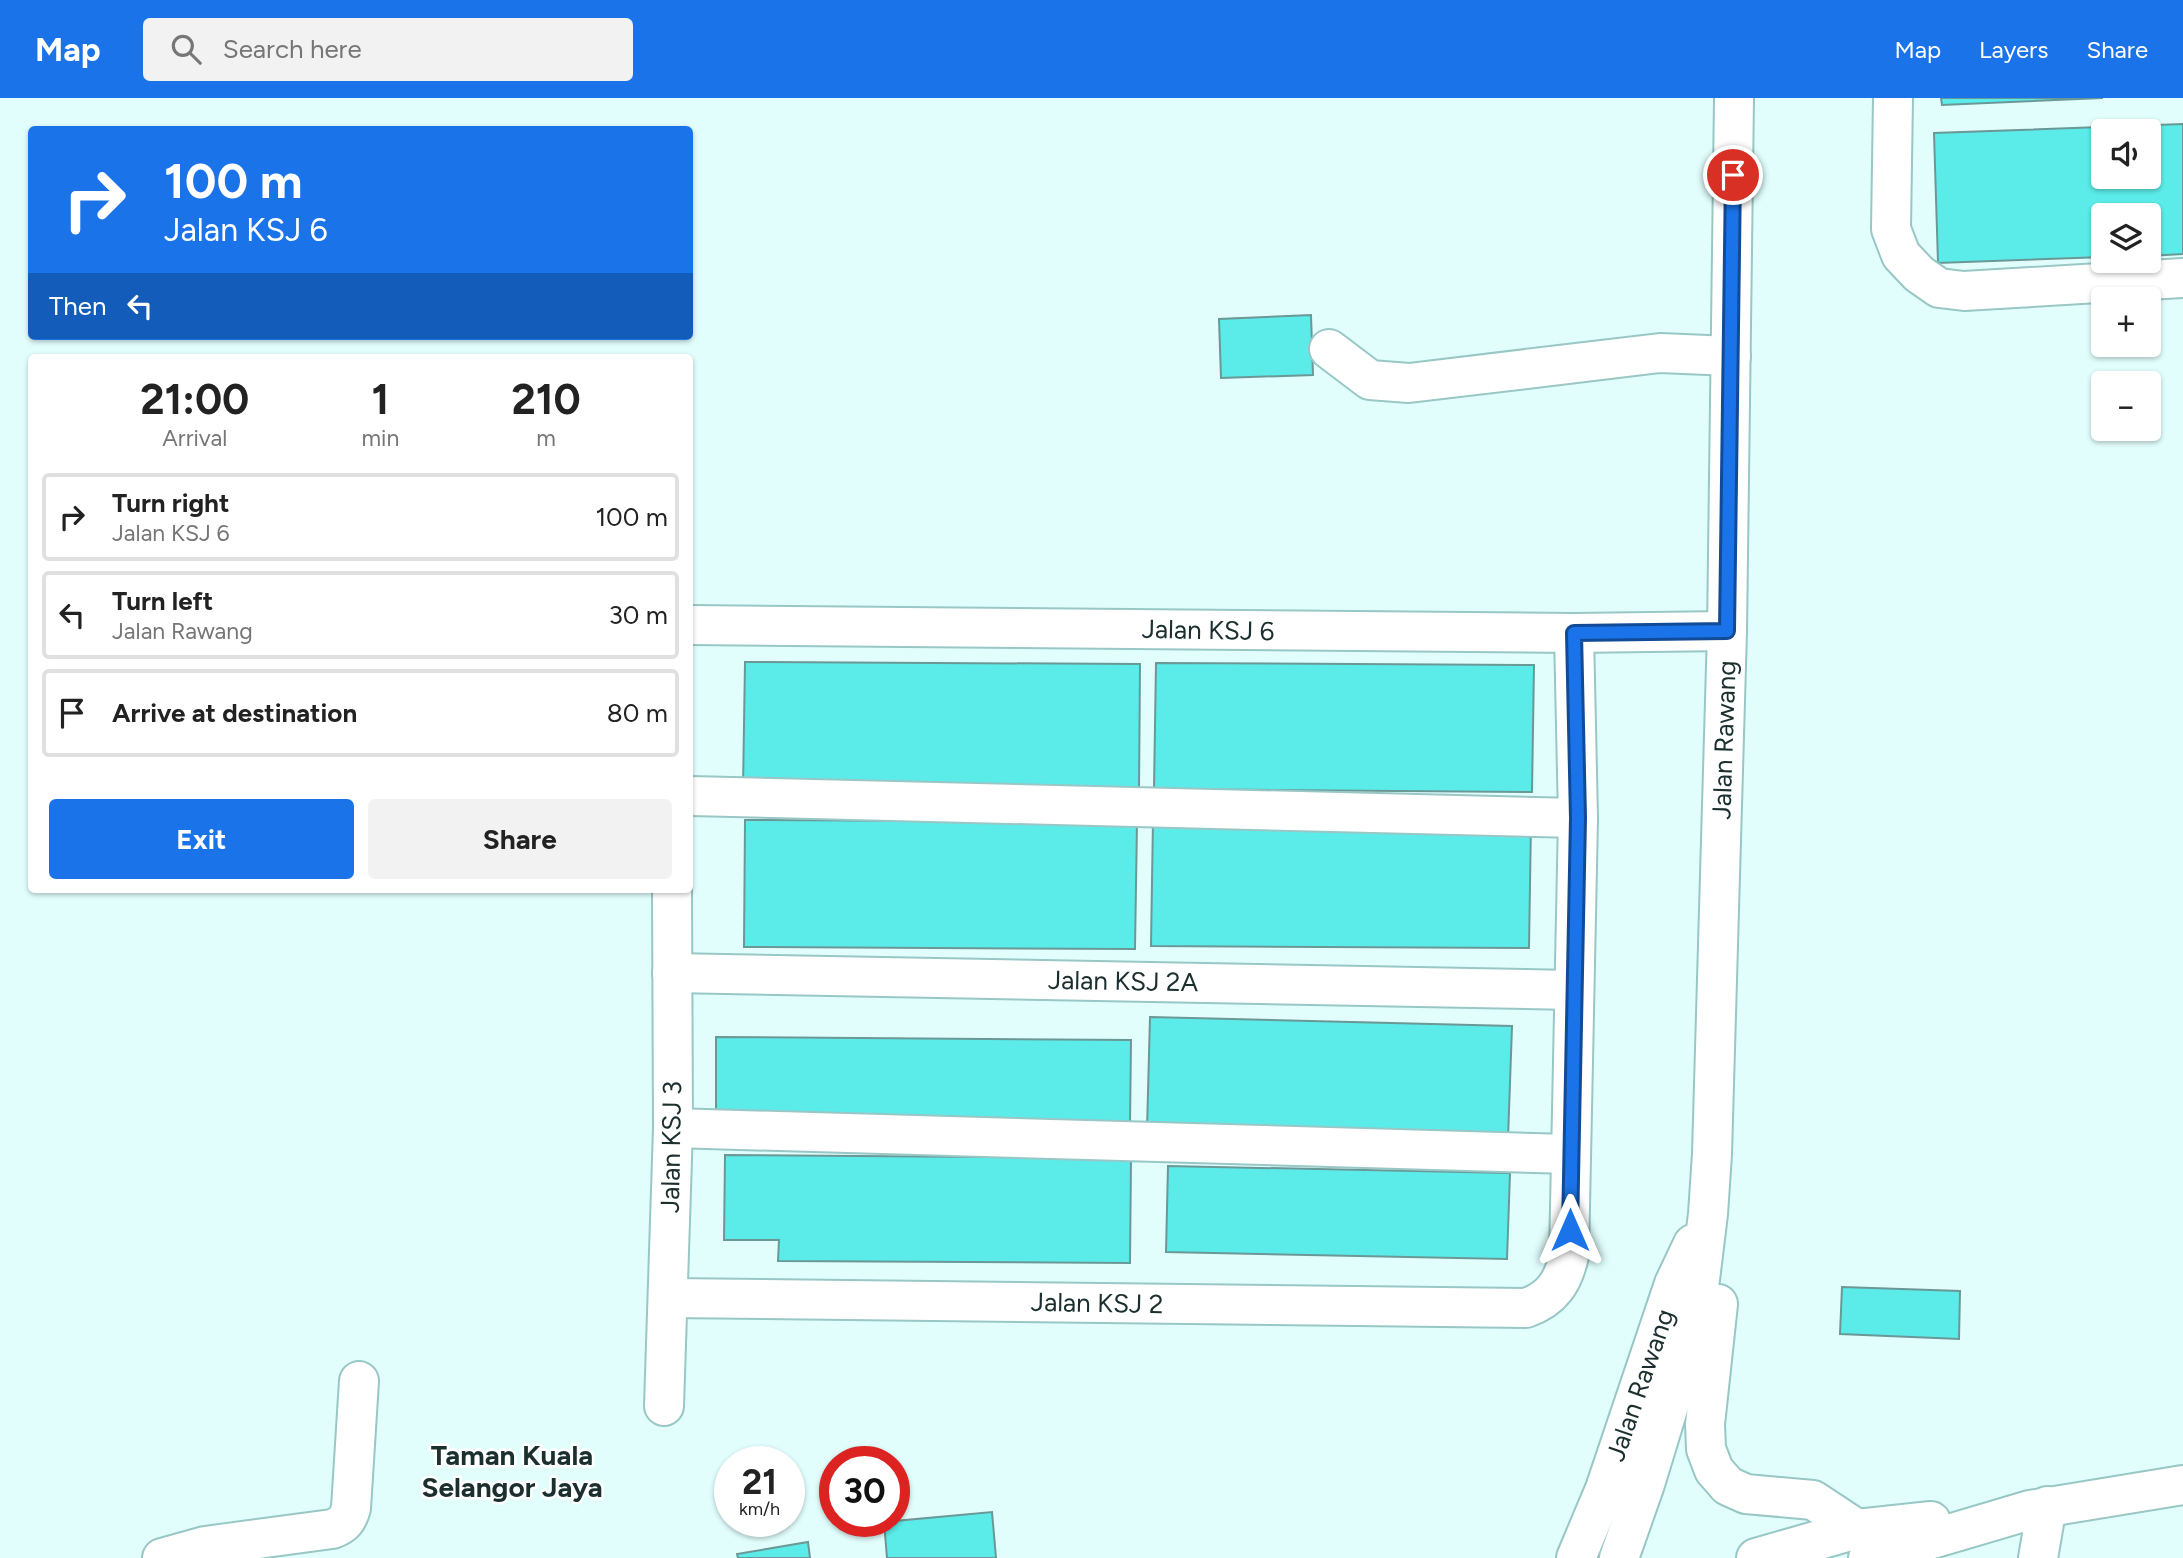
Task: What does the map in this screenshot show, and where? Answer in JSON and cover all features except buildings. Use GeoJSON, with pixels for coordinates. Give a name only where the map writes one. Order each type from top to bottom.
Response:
{"type":"FeatureCollection","features":[{"type":"Feature","properties":{"kind":"street","name":"Jalan Rawang"},"geometry":{"type":"LineString","coordinates":[[1619,1558],[1645,1484],[1695,1320],[1708,1214],[1727,631],[1734,98]]}},
{"type":"Feature","properties":{"kind":"street"},"geometry":{"type":"LineString","coordinates":[[1893,98],[1891,229],[1901,256],[1919,274],[1939,288],[1964,291],[2183,278]]}},
{"type":"Feature","properties":{"kind":"street"},"geometry":{"type":"LineString","coordinates":[[1329,349],[1370,380],[1409,383],[1660,354],[1731,356]]}},
{"type":"Feature","properties":{"kind":"street","name":"Jalan KSJ 6"},"geometry":{"type":"LineString","coordinates":[[693,625],[1574,633],[1727,631]]}},
{"type":"Feature","properties":{"kind":"street"},"geometry":{"type":"LineString","coordinates":[[673,1128],[1570,1154],[1578,818],[1574,633]]}},
{"type":"Feature","properties":{"kind":"street"},"geometry":{"type":"LineString","coordinates":[[693,796],[1578,818]]}},
{"type":"Feature","properties":{"kind":"street","name":"Jalan KSJ 3"},"geometry":{"type":"LineString","coordinates":[[664,1406],[673,1128],[672,893]]}},
{"type":"Feature","properties":{"kind":"street","name":"Jalan KSJ 2A"},"geometry":{"type":"LineString","coordinates":[[671,973],[1574,990]]}},
{"type":"Feature","properties":{"kind":"street","name":"Jalan KSJ 2"},"geometry":{"type":"LineString","coordinates":[[668,1298],[1526,1308],[1542,1302],[1565,1275],[1569,1256],[1570,1154]]}},
{"type":"Feature","properties":{"kind":"street","name":"Jalan Rawang"},"geometry":{"type":"LineString","coordinates":[[1576,1558],[1605,1489],[1674,1284],[1708,1214]]}},
{"type":"Feature","properties":{"kind":"street"},"geometry":{"type":"LineString","coordinates":[[1708,1214],[1723,1253],[1706,1424],[1706,1450],[1714,1470],[1728,1486],[1746,1494],[1813,1500],[1870,1550]]}},
{"type":"Feature","properties":{"kind":"street"},"geometry":{"type":"LineString","coordinates":[[162,1558],[205,1546],[332,1529],[342,1525],[351,1508],[359,1381]]}},
{"type":"Feature","properties":{"kind":"street"},"geometry":{"type":"LineString","coordinates":[[1756,1558],[1870,1550],[2039,1508],[2183,1485]]}},
{"type":"Feature","properties":{"kind":"street"},"geometry":{"type":"LineString","coordinates":[[2038,1558],[2039,1508]]}},
{"type":"Feature","properties":{"kind":"district","name":"Taman Kuala Selangor Jaya"},"geometry":{"type":"Point","coordinates":[512,1471]}},
{"type":"Feature","properties":{"kind":"route"},"geometry":{"type":"LineString","coordinates":[[1570,1230],[1578,818],[1574,633],[1727,631],[1733,175]]}}]}
